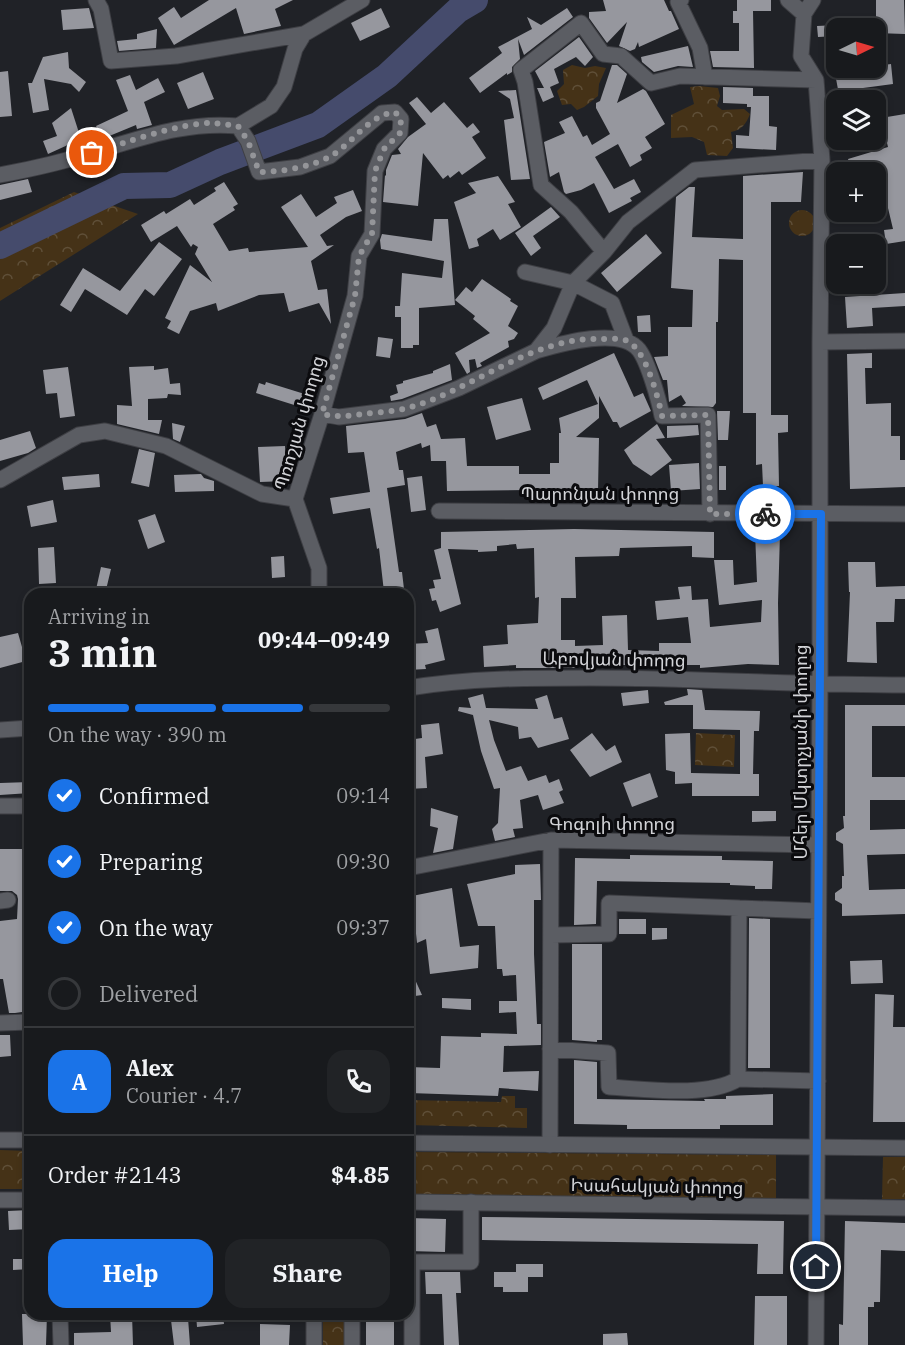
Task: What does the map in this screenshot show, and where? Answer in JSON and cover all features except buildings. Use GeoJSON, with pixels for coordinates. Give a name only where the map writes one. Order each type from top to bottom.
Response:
{"type":"FeatureCollection","features":[{"type":"Feature","properties":{"kind":"street"},"geometry":{"type":"LineString","coordinates":[[96,0],[101,9],[111,61],[176,56],[304,34],[362,0]]}},
{"type":"Feature","properties":{"kind":"street"},"geometry":{"type":"LineString","coordinates":[[681,0],[678,2],[700,48],[705,77]]}},
{"type":"Feature","properties":{"kind":"street"},"geometry":{"type":"LineString","coordinates":[[788,0],[804,14]]}},
{"type":"Feature","properties":{"kind":"street"},"geometry":{"type":"LineString","coordinates":[[813,0],[804,14],[801,56],[816,80]]}},
{"type":"Feature","properties":{"kind":"street"},"geometry":{"type":"LineString","coordinates":[[604,252],[571,212],[541,185],[525,82],[521,70],[581,23],[603,54],[621,56],[651,83],[680,76],[816,80]]}},
{"type":"Feature","properties":{"kind":"street"},"geometry":{"type":"LineString","coordinates":[[0,175],[53,164],[144,137],[193,126],[213,123],[238,126],[270,106],[284,87],[295,49],[304,34]]}},
{"type":"Feature","properties":{"kind":"street","name":"Մհեր Մկտրչյանի փողոց"},"geometry":{"type":"LineString","coordinates":[[816,80],[822,160],[819,342],[821,514],[816,1345]]}},
{"type":"Feature","properties":{"kind":"street","name":"Պռոշյան փողոց"},"geometry":{"type":"LineString","coordinates":[[238,126],[248,141],[259,172],[300,167],[330,156],[382,113],[395,112],[401,119],[400,133],[384,149],[375,171],[372,234],[359,256],[355,296],[322,414],[295,498],[319,567],[319,588]]}},
{"type":"Feature","properties":{"kind":"street"},"geometry":{"type":"LineString","coordinates":[[536,351],[554,328],[573,283],[604,252],[628,222],[695,170],[822,160]]}},
{"type":"Feature","properties":{"kind":"street"},"geometry":{"type":"LineString","coordinates":[[525,272],[573,283],[612,303],[626,340],[639,350],[658,395],[662,416],[708,415],[710,514]]}},
{"type":"Feature","properties":{"kind":"street"},"geometry":{"type":"LineString","coordinates":[[322,414],[339,417],[404,409],[459,388],[536,351],[568,341],[626,340]]}},
{"type":"Feature","properties":{"kind":"street"},"geometry":{"type":"LineString","coordinates":[[819,342],[905,341]]}},
{"type":"Feature","properties":{"kind":"street"},"geometry":{"type":"LineString","coordinates":[[0,480],[79,435],[105,431],[166,446],[262,494],[295,498]]}},
{"type":"Feature","properties":{"kind":"street","name":"Պարոնյան փողոց"},"geometry":{"type":"LineString","coordinates":[[439,511],[905,514]]}},
{"type":"Feature","properties":{"kind":"street","name":"Աբովյան փողոց"},"geometry":{"type":"LineString","coordinates":[[414,687],[493,678],[648,678],[820,685],[905,685]]}},
{"type":"Feature","properties":{"kind":"street"},"geometry":{"type":"LineString","coordinates":[[0,729],[24,728]]}},
{"type":"Feature","properties":{"kind":"street"},"geometry":{"type":"LineString","coordinates":[[0,806],[24,806]]}},
{"type":"Feature","properties":{"kind":"street"},"geometry":{"type":"LineString","coordinates":[[550,1145],[551,840]]}},
{"type":"Feature","properties":{"kind":"street","name":"Գոգոլի փողոց"},"geometry":{"type":"LineString","coordinates":[[414,867],[551,840],[819,845]]}},
{"type":"Feature","properties":{"kind":"street"},"geometry":{"type":"LineString","coordinates":[[551,935],[609,934],[609,903],[818,911]]}},
{"type":"Feature","properties":{"kind":"street"},"geometry":{"type":"LineString","coordinates":[[738,1079],[739,908]]}},
{"type":"Feature","properties":{"kind":"street"},"geometry":{"type":"LineString","coordinates":[[0,1023],[24,1022]]}},
{"type":"Feature","properties":{"kind":"street"},"geometry":{"type":"LineString","coordinates":[[550,1050],[608,1053],[609,1087],[690,1089],[725,1086],[738,1079],[818,1081]]}},
{"type":"Feature","properties":{"kind":"street"},"geometry":{"type":"LineString","coordinates":[[0,1140],[24,1140]]}},
{"type":"Feature","properties":{"kind":"street"},"geometry":{"type":"LineString","coordinates":[[414,1143],[905,1148]]}},
{"type":"Feature","properties":{"kind":"street"},"geometry":{"type":"LineString","coordinates":[[0,1200],[24,1200]]}},
{"type":"Feature","properties":{"kind":"street","name":"Իսահակյան փողոց"},"geometry":{"type":"LineString","coordinates":[[414,1202],[905,1208]]}},
{"type":"Feature","properties":{"kind":"street"},"geometry":{"type":"LineString","coordinates":[[414,1262],[471,1262],[471,1202]]}},
{"type":"Feature","properties":{"kind":"street"},"geometry":{"type":"LineString","coordinates":[[60,1320],[61,1345]]}},
{"type":"Feature","properties":{"kind":"street"},"geometry":{"type":"LineString","coordinates":[[314,1320],[314,1345]]}},
{"type":"Feature","properties":{"kind":"street"},"geometry":{"type":"LineString","coordinates":[[352,1320],[352,1345]]}},
{"type":"Feature","properties":{"kind":"street"},"geometry":{"type":"LineString","coordinates":[[412,1320],[412,1345]]}},
{"type":"Feature","properties":{"kind":"green space"},"geometry":{"type":"Polygon","coordinates":[[[572,65],[585,68],[595,66],[606,68],[599,84],[598,96],[577,110],[571,104],[562,105],[557,91],[564,84],[563,70],[572,65]]]}},
{"type":"Feature","properties":{"kind":"green space"},"geometry":{"type":"Polygon","coordinates":[[[690,87],[718,88],[720,96],[717,106],[722,110],[744,109],[750,114],[743,126],[731,132],[733,148],[727,156],[707,155],[704,142],[692,137],[671,138],[671,115],[694,104],[690,87]]]}},
{"type":"Feature","properties":{"kind":"green space"},"geometry":{"type":"Polygon","coordinates":[[[74,192],[138,214],[0,301],[0,228],[74,192]]]}},
{"type":"Feature","properties":{"kind":"green space"},"geometry":{"type":"Polygon","coordinates":[[[802,210],[811,214],[815,223],[811,232],[802,236],[793,232],[789,223],[793,214],[802,210]]]}},
{"type":"Feature","properties":{"kind":"green space"},"geometry":{"type":"Polygon","coordinates":[[[696,733],[735,735],[734,767],[695,765],[696,733]]]}},
{"type":"Feature","properties":{"kind":"green space"},"geometry":{"type":"Polygon","coordinates":[[[502,1096],[515,1096],[515,1108],[527,1108],[527,1128],[414,1125],[414,1100],[501,1102],[502,1096]]]}},
{"type":"Feature","properties":{"kind":"green space"},"geometry":{"type":"Polygon","coordinates":[[[0,1150],[24,1151],[24,1189],[0,1189],[0,1150]]]}},
{"type":"Feature","properties":{"kind":"green space"},"geometry":{"type":"Polygon","coordinates":[[[414,1152],[776,1155],[776,1199],[414,1195],[414,1152]]]}},
{"type":"Feature","properties":{"kind":"green space"},"geometry":{"type":"Polygon","coordinates":[[[883,1157],[905,1157],[905,1199],[882,1199],[883,1157]]]}},
{"type":"Feature","properties":{"kind":"green space"},"geometry":{"type":"Polygon","coordinates":[[[323,1320],[346,1320],[347,1345],[323,1345],[323,1320]]]}},
{"type":"Feature","properties":{"kind":"waterway"},"geometry":{"type":"LineString","coordinates":[[0,246],[124,186],[170,185],[220,162],[318,125],[387,76],[458,10],[475,0]]}},
{"type":"Feature","properties":{"kind":"way so far"},"geometry":{"type":"LineString","coordinates":[[92,153],[144,137],[213,123],[238,126],[248,141],[259,172],[272,172],[300,167],[330,156],[382,113],[395,112],[401,119],[400,133],[384,149],[375,171],[372,234],[359,256],[355,296],[322,414],[339,417],[404,409],[459,388],[536,351],[568,341],[626,340],[639,350],[658,395],[662,416],[708,415],[710,514],[765,514]]}},
{"type":"Feature","properties":{"kind":"route"},"geometry":{"type":"LineString","coordinates":[[765,514],[821,514],[816,1267]]}}]}
